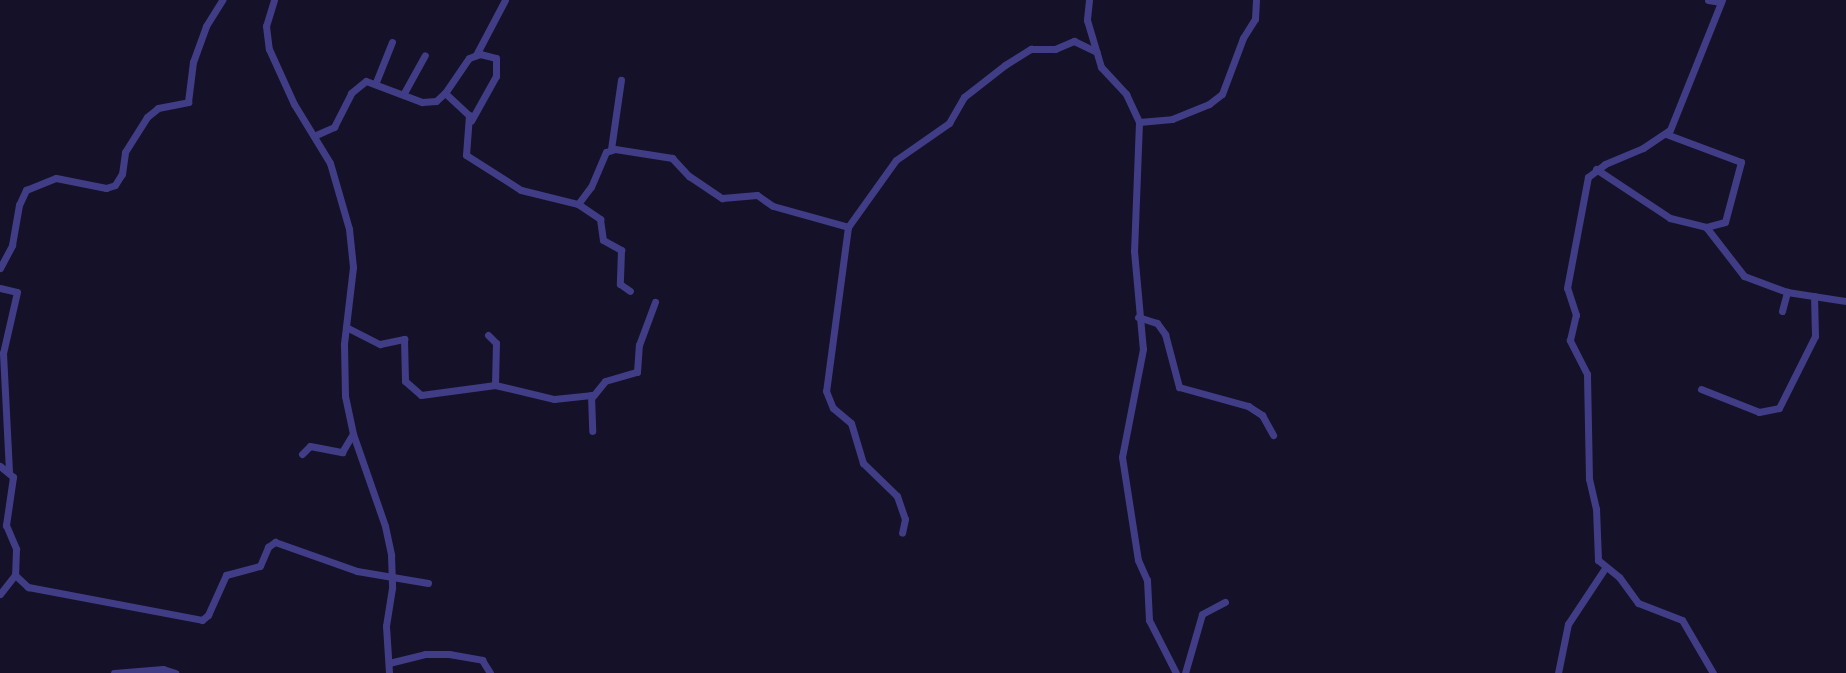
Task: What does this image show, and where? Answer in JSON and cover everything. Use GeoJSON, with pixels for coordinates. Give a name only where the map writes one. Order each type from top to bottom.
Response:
{"type":"FeatureCollection","features":[{"type":"Feature","properties":{"kind":"street"},"geometry":{"type":"LineString","coordinates":[[0,268],[12,245],[19,205],[26,190],[56,178],[110,188],[119,181],[125,152],[147,117],[158,108],[188,102],[193,62],[204,29],[222,0]]}},
{"type":"Feature","properties":{"kind":"street"},"geometry":{"type":"LineString","coordinates":[[274,0],[266,26],[269,49],[294,104],[317,134],[330,163],[350,236],[353,267],[343,371],[353,434],[385,526],[392,579],[387,614],[389,673]]}},
{"type":"Feature","properties":{"kind":"street"},"geometry":{"type":"LineString","coordinates":[[317,134],[332,128],[351,93],[366,81],[376,82],[427,103],[446,93],[465,62],[476,55],[505,0]]}},
{"type":"Feature","properties":{"kind":"street"},"geometry":{"type":"LineString","coordinates":[[1089,0],[1087,20],[1104,73],[1126,94],[1139,122],[1140,162],[1134,251],[1143,358],[1123,446],[1123,467],[1138,560],[1147,580],[1149,620],[1176,673]]}},
{"type":"Feature","properties":{"kind":"street"},"geometry":{"type":"LineString","coordinates":[[1139,122],[1172,119],[1192,108],[1209,104],[1222,94],[1243,38],[1255,19],[1256,0]]}},
{"type":"Feature","properties":{"kind":"street"},"geometry":{"type":"LineString","coordinates":[[1708,0],[1722,1],[1680,110],[1666,134],[1596,169],[1588,177],[1581,201],[1567,288],[1576,315],[1570,340],[1587,374],[1589,479],[1596,509],[1597,556],[1605,568],[1619,577],[1638,603],[1682,620],[1713,673]]}},
{"type":"Feature","properties":{"kind":"street"},"geometry":{"type":"LineString","coordinates":[[902,533],[905,519],[897,496],[863,463],[851,423],[832,408],[826,391],[848,227],[896,160],[948,123],[964,98],[997,70],[1034,48],[1055,49],[1079,41],[1097,52]]}},
{"type":"Feature","properties":{"kind":"street"},"geometry":{"type":"LineString","coordinates":[[376,82],[392,42]]}},
{"type":"Feature","properties":{"kind":"street"},"geometry":{"type":"LineString","coordinates":[[405,93],[425,55]]}},
{"type":"Feature","properties":{"kind":"street"},"geometry":{"type":"LineString","coordinates":[[476,55],[492,55],[498,64],[484,104],[471,122],[464,145],[468,158],[521,190],[578,204],[600,219],[603,240],[621,250],[620,284],[630,291]]}},
{"type":"Feature","properties":{"kind":"street"},"geometry":{"type":"LineString","coordinates":[[578,204],[611,150],[621,80]]}},
{"type":"Feature","properties":{"kind":"street"},"geometry":{"type":"LineString","coordinates":[[446,93],[459,101],[471,122]]}},
{"type":"Feature","properties":{"kind":"street"},"geometry":{"type":"LineString","coordinates":[[1596,169],[1670,218],[1706,227],[1720,226],[1726,219],[1741,162],[1666,134]]}},
{"type":"Feature","properties":{"kind":"street"},"geometry":{"type":"LineString","coordinates":[[611,150],[672,158],[686,174],[722,198],[757,195],[773,207],[848,227]]}},
{"type":"Feature","properties":{"kind":"street"},"geometry":{"type":"LineString","coordinates":[[1706,227],[1744,276],[1787,292],[1846,301]]}},
{"type":"Feature","properties":{"kind":"street"},"geometry":{"type":"LineString","coordinates":[[0,288],[17,292],[3,352],[9,472],[14,484],[5,518],[16,549],[15,575],[0,594]]}},
{"type":"Feature","properties":{"kind":"street"},"geometry":{"type":"LineString","coordinates":[[1782,311],[1787,292]]}},
{"type":"Feature","properties":{"kind":"street"},"geometry":{"type":"LineString","coordinates":[[1701,389],[1759,412],[1779,408],[1815,336],[1814,296]]}},
{"type":"Feature","properties":{"kind":"street"},"geometry":{"type":"LineString","coordinates":[[592,431],[593,396],[604,381],[637,372],[639,345],[656,302]]}},
{"type":"Feature","properties":{"kind":"street"},"geometry":{"type":"LineString","coordinates":[[1138,317],[1157,323],[1165,334],[1179,387],[1248,406],[1262,415],[1273,435]]}},
{"type":"Feature","properties":{"kind":"street"},"geometry":{"type":"LineString","coordinates":[[346,327],[380,344],[404,339],[405,381],[421,395],[495,385],[554,399],[593,396]]}},
{"type":"Feature","properties":{"kind":"street"},"geometry":{"type":"LineString","coordinates":[[488,335],[496,343],[495,385]]}},
{"type":"Feature","properties":{"kind":"street"},"geometry":{"type":"LineString","coordinates":[[302,454],[313,446],[342,452],[353,434]]}},
{"type":"Feature","properties":{"kind":"street"},"geometry":{"type":"LineString","coordinates":[[0,466],[9,472]]}},
{"type":"Feature","properties":{"kind":"street"},"geometry":{"type":"LineString","coordinates":[[15,575],[28,587],[194,621],[208,615],[226,575],[260,566],[268,547],[275,542],[392,579],[428,584]]}},
{"type":"Feature","properties":{"kind":"street"},"geometry":{"type":"LineString","coordinates":[[1558,673],[1568,624],[1605,568]]}},
{"type":"Feature","properties":{"kind":"street"},"geometry":{"type":"LineString","coordinates":[[1185,673],[1202,615],[1225,602]]}},
{"type":"Feature","properties":{"kind":"street"},"geometry":{"type":"LineString","coordinates":[[389,663],[425,654],[449,654],[482,660],[490,673]]}},
{"type":"Feature","properties":{"kind":"street"},"geometry":{"type":"LineString","coordinates":[[114,673],[163,669],[175,673]]}}]}
